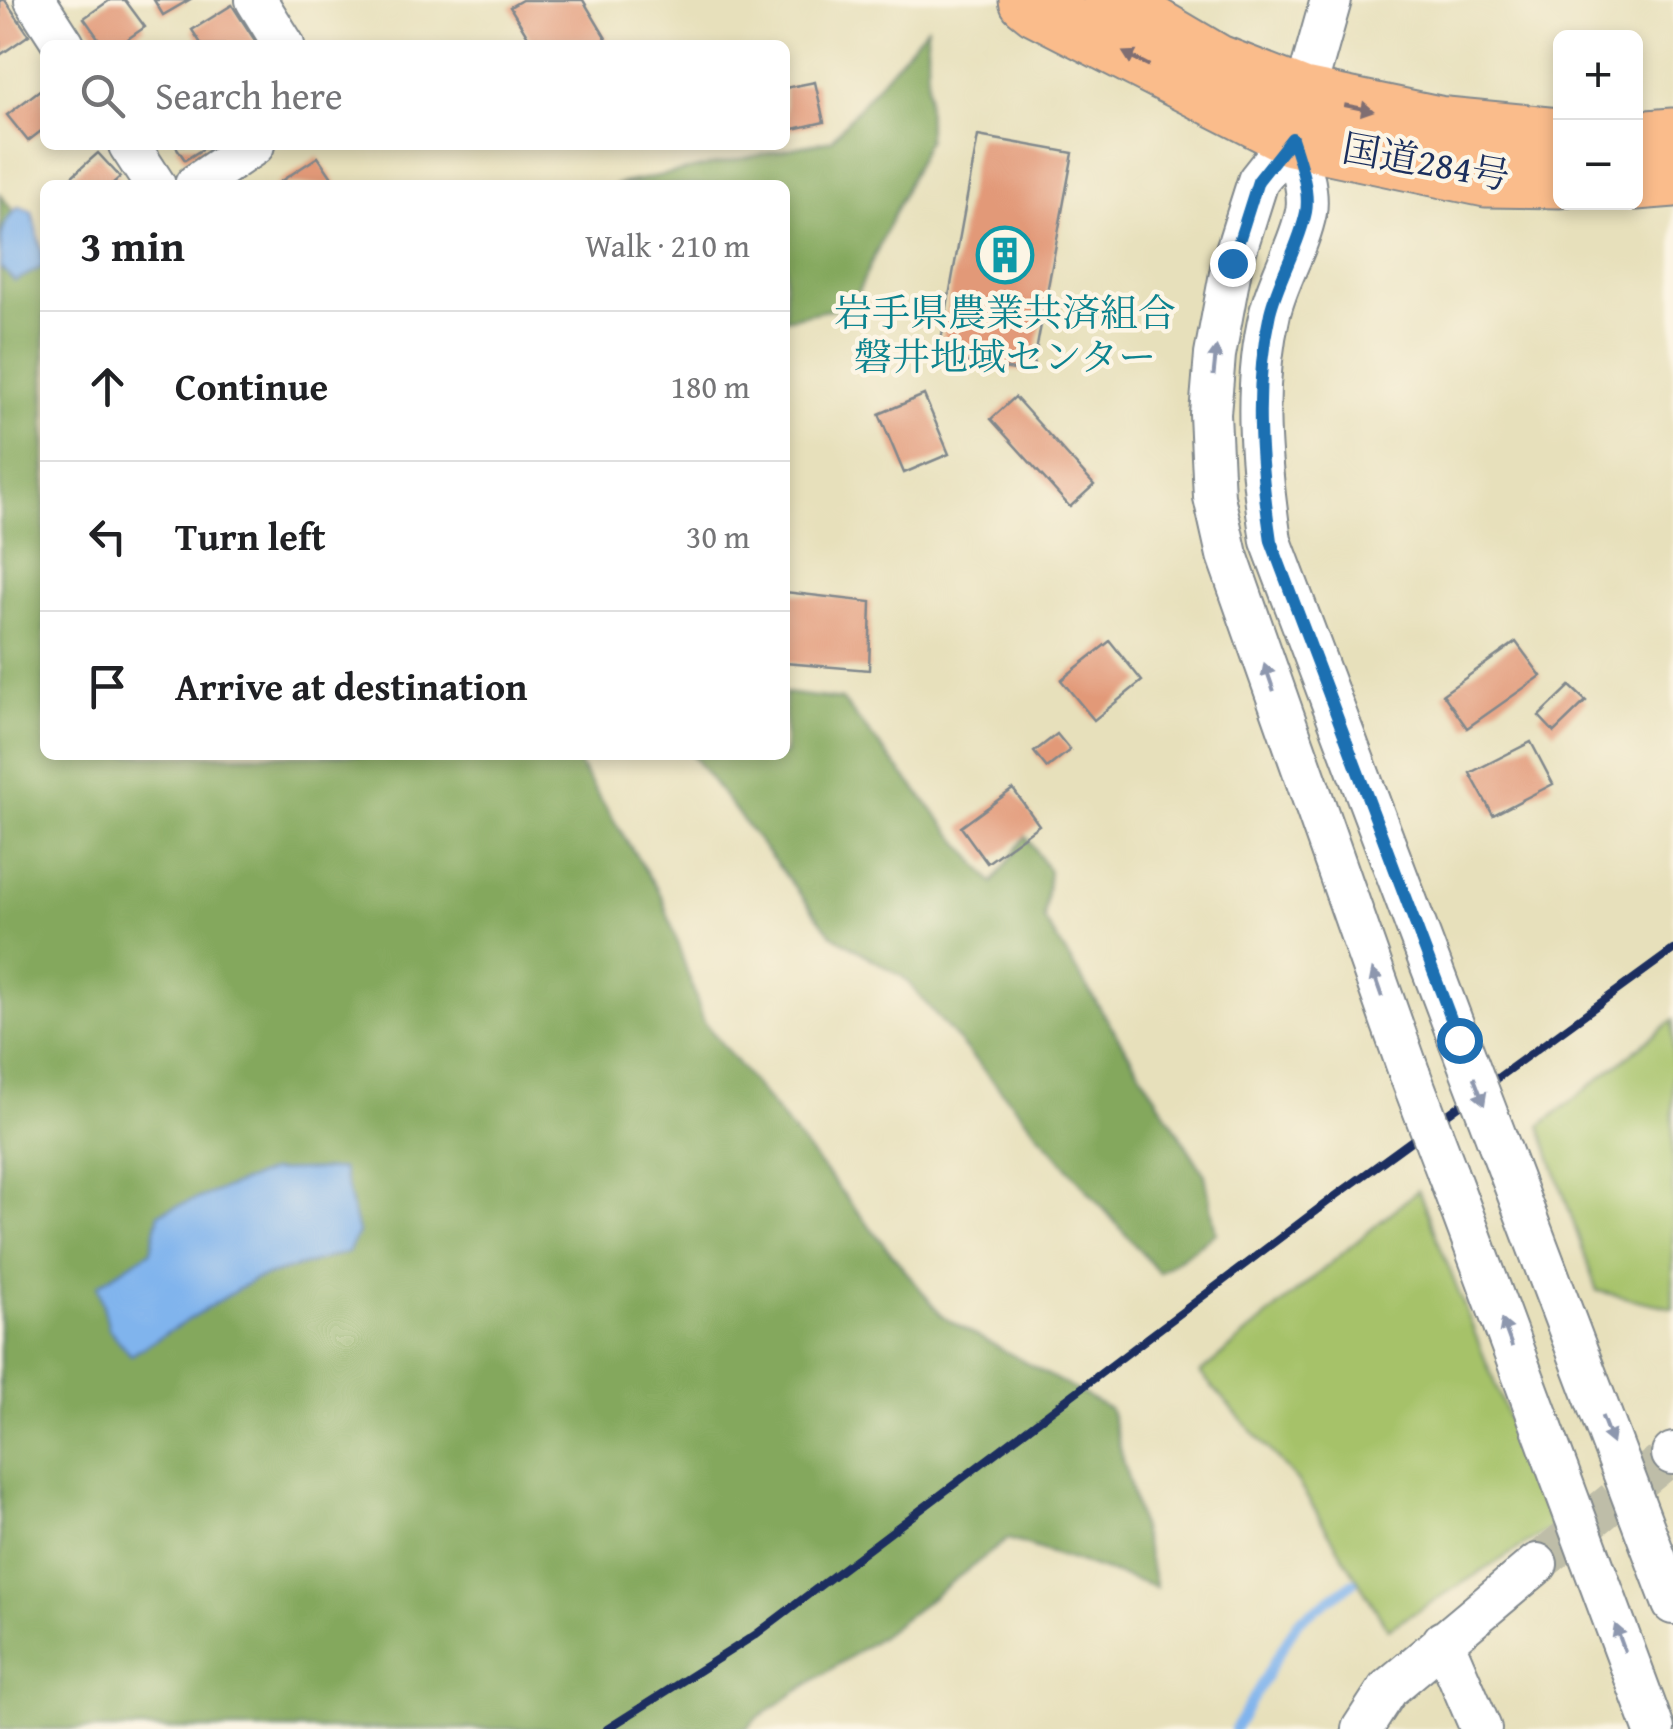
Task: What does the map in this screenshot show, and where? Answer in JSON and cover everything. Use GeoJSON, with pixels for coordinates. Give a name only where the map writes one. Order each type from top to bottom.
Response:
{"type":"FeatureCollection","features":[{"type":"Feature","properties":{"kind":"highway","name":"国道284号"},"geometry":{"type":"LineString","coordinates":[[1027,0],[1037,8],[1298,117],[1486,179],[1553,180]]}},
{"type":"Feature","properties":{"kind":"highway","name":"国道284号"},"geometry":{"type":"LineString","coordinates":[[1111,0],[1216,62],[1298,117],[1438,124],[1553,135]]}},
{"type":"Feature","properties":{"kind":"highway"},"geometry":{"type":"LineString","coordinates":[[1643,138],[1673,136]]}},
{"type":"Feature","properties":{"kind":"highway"},"geometry":{"type":"LineString","coordinates":[[1643,181],[1673,178]]}},
{"type":"Feature","properties":{"kind":"street"},"geometry":{"type":"LineString","coordinates":[[35,0],[61,40]]}},
{"type":"Feature","properties":{"kind":"street"},"geometry":{"type":"LineString","coordinates":[[256,0],[281,40]]}},
{"type":"Feature","properties":{"kind":"street"},"geometry":{"type":"LineString","coordinates":[[1331,0],[1298,117],[1258,181],[1232,263],[1210,414],[1214,496],[1226,555],[1410,1076],[1654,1729]]}},
{"type":"Feature","properties":{"kind":"street"},"geometry":{"type":"LineString","coordinates":[[1298,117],[1307,210],[1270,313],[1259,410],[1261,472],[1271,541],[1673,1604]]}},
{"type":"Feature","properties":{"kind":"street"},"geometry":{"type":"LineString","coordinates":[[132,150],[153,180]]}},
{"type":"Feature","properties":{"kind":"street"},"geometry":{"type":"LineString","coordinates":[[202,180],[247,150]]}},
{"type":"Feature","properties":{"kind":"street"},"geometry":{"type":"LineString","coordinates":[[1362,1729],[1388,1690],[1537,1564]]}},
{"type":"Feature","properties":{"kind":"street"},"geometry":{"type":"LineString","coordinates":[[1442,1642],[1481,1729]]}},
{"type":"Feature","properties":{"kind":"green space"},"geometry":{"type":"Polygon","coordinates":[[[927,27],[928,139],[852,305],[790,318],[790,180],[639,180],[790,150],[831,140],[927,27]]]}},
{"type":"Feature","properties":{"kind":"green space"},"geometry":{"type":"Polygon","coordinates":[[[0,194],[40,248],[40,760],[576,760],[662,897],[704,1022],[943,1317],[1110,1409],[1156,1587],[1008,1539],[881,1636],[746,1729],[0,1729],[0,194]]]}},
{"type":"Feature","properties":{"kind":"green space"},"geometry":{"type":"Polygon","coordinates":[[[790,694],[842,700],[993,883],[1026,836],[1049,871],[1044,919],[1205,1175],[1216,1233],[1159,1273],[904,978],[831,934],[696,760],[790,760],[790,694]]]}},
{"type":"Feature","properties":{"kind":"green space"},"geometry":{"type":"Polygon","coordinates":[[[1673,1020],[1673,1308],[1597,1291],[1540,1126],[1673,1020]]]}},
{"type":"Feature","properties":{"kind":"green space"},"geometry":{"type":"Polygon","coordinates":[[[1418,1190],[1552,1528],[1388,1629],[1297,1481],[1200,1373],[1418,1190]]]}},
{"type":"Feature","properties":{"kind":"water"},"geometry":{"type":"Polygon","coordinates":[[[19,207],[32,212],[40,244],[40,268],[15,281],[0,267],[2,232],[19,207]]]}},
{"type":"Feature","properties":{"kind":"water"},"geometry":{"type":"Polygon","coordinates":[[[342,1169],[358,1233],[348,1252],[253,1280],[131,1355],[109,1329],[98,1285],[151,1251],[159,1213],[271,1171],[342,1169]]]}},
{"type":"Feature","properties":{"kind":"building"},"geometry":{"type":"Polygon","coordinates":[[[0,0],[5,0],[29,35],[0,55],[0,0]]]}},
{"type":"Feature","properties":{"kind":"building"},"geometry":{"type":"Polygon","coordinates":[[[110,0],[125,0],[145,27],[126,40],[99,40],[84,18],[110,0]]]}},
{"type":"Feature","properties":{"kind":"building"},"geometry":{"type":"Polygon","coordinates":[[[154,0],[189,0],[163,15],[154,0]]]}},
{"type":"Feature","properties":{"kind":"building"},"geometry":{"type":"Polygon","coordinates":[[[522,0],[583,0],[607,40],[530,40],[510,7],[522,0]]]}},
{"type":"Feature","properties":{"kind":"building"},"geometry":{"type":"Polygon","coordinates":[[[232,5],[255,40],[199,40],[192,30],[232,5]]]}},
{"type":"Feature","properties":{"kind":"building"},"geometry":{"type":"Polygon","coordinates":[[[815,82],[824,122],[790,130],[790,87],[815,82]]]}},
{"type":"Feature","properties":{"kind":"building"},"geometry":{"type":"Polygon","coordinates":[[[40,90],[40,132],[28,141],[7,115],[40,90]]]}},
{"type":"Feature","properties":{"kind":"building","name":"岩手県農業共済組合 磐井地域センター"},"geometry":{"type":"Polygon","coordinates":[[[978,136],[1073,153],[1032,373],[938,357],[978,136]]]}},
{"type":"Feature","properties":{"kind":"building"},"geometry":{"type":"Polygon","coordinates":[[[178,150],[201,150],[185,160],[178,150]]]}},
{"type":"Feature","properties":{"kind":"building"},"geometry":{"type":"Polygon","coordinates":[[[98,153],[120,177],[117,180],[68,180],[98,153]]]}},
{"type":"Feature","properties":{"kind":"building"},"geometry":{"type":"Polygon","coordinates":[[[318,157],[334,180],[283,180],[318,157]]]}},
{"type":"Feature","properties":{"kind":"building"},"geometry":{"type":"Polygon","coordinates":[[[924,395],[949,454],[904,473],[879,414],[924,395]]]}},
{"type":"Feature","properties":{"kind":"building"},"geometry":{"type":"Polygon","coordinates":[[[1015,397],[1094,485],[1070,507],[991,419],[1015,397]]]}},
{"type":"Feature","properties":{"kind":"building"},"geometry":{"type":"Polygon","coordinates":[[[790,593],[871,602],[869,670],[790,663],[790,593]]]}},
{"type":"Feature","properties":{"kind":"building"},"geometry":{"type":"Polygon","coordinates":[[[1110,641],[1142,681],[1094,720],[1061,680],[1110,641]]]}},
{"type":"Feature","properties":{"kind":"building"},"geometry":{"type":"Polygon","coordinates":[[[1516,642],[1541,676],[1467,728],[1443,694],[1516,642]]]}},
{"type":"Feature","properties":{"kind":"building"},"geometry":{"type":"Polygon","coordinates":[[[1570,686],[1586,701],[1554,732],[1539,716],[1570,686]]]}},
{"type":"Feature","properties":{"kind":"building"},"geometry":{"type":"Polygon","coordinates":[[[1057,734],[1070,750],[1047,768],[1034,752],[1057,734]]]}},
{"type":"Feature","properties":{"kind":"building"},"geometry":{"type":"Polygon","coordinates":[[[1531,742],[1553,784],[1493,815],[1470,773],[1531,742]]]}},
{"type":"Feature","properties":{"kind":"building"},"geometry":{"type":"Polygon","coordinates":[[[1013,789],[1039,825],[987,863],[961,827],[1013,789]]]}},
{"type":"Feature","properties":{"kind":"waterway"},"geometry":{"type":"LineString","coordinates":[[1235,1729],[1298,1621],[1353,1583]]}},
{"type":"Feature","properties":{"kind":"tunnel"},"geometry":{"type":"LineString","coordinates":[[1537,1564],[1672,1454]]}},
{"type":"Feature","properties":{"kind":"railway"},"geometry":{"type":"LineString","coordinates":[[607,1729],[755,1635],[1334,1197],[1673,950]]}},
{"type":"Feature","properties":{"kind":"place","name":"岩手県農業共済組合 磐井地域センター"},"geometry":{"type":"Point","coordinates":[1005,255]}},
{"type":"Feature","properties":{"kind":"route"},"geometry":{"type":"LineString","coordinates":[[1232,263],[1258,181],[1292,138],[1301,164],[1307,210],[1270,313],[1259,410],[1261,472],[1271,541],[1459,1040]]}}]}
